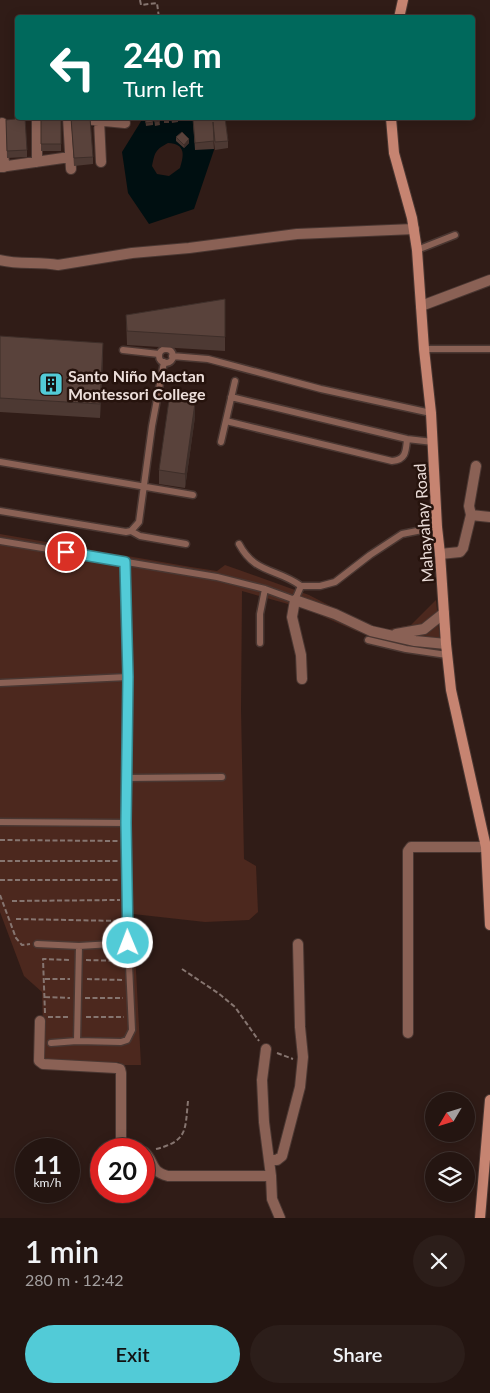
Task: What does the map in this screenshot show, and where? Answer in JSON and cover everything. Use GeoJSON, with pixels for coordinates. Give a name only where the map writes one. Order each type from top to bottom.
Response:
{"type":"FeatureCollection","features":[{"type":"Feature","properties":{"kind":"street"},"geometry":{"type":"LineString","coordinates":[[400,15],[404,0]]}},
{"type":"Feature","properties":{"kind":"street"},"geometry":{"type":"LineString","coordinates":[[36,162],[37,120]]}},
{"type":"Feature","properties":{"kind":"street"},"geometry":{"type":"LineString","coordinates":[[68,120],[71,169]]}},
{"type":"Feature","properties":{"kind":"street"},"geometry":{"type":"LineString","coordinates":[[101,162],[99,120],[124,123]]}},
{"type":"Feature","properties":{"kind":"street","name":"Mahayahay Road"},"geometry":{"type":"LineString","coordinates":[[391,120],[394,153],[414,229],[417,250],[451,690],[486,847],[490,925]]}},
{"type":"Feature","properties":{"kind":"street"},"geometry":{"type":"LineString","coordinates":[[2,123],[2,167],[70,157]]}},
{"type":"Feature","properties":{"kind":"street"},"geometry":{"type":"LineString","coordinates":[[0,260],[11,263],[46,262],[58,265],[132,253],[189,248],[297,234],[414,229]]}},
{"type":"Feature","properties":{"kind":"street"},"geometry":{"type":"LineString","coordinates":[[421,306],[490,280]]}},
{"type":"Feature","properties":{"kind":"street"},"geometry":{"type":"LineString","coordinates":[[440,554],[462,551],[471,515],[469,506],[476,466]]}},
{"type":"Feature","properties":{"kind":"street"},"geometry":{"type":"LineString","coordinates":[[471,515],[490,517]]}},
{"type":"Feature","properties":{"kind":"street"},"geometry":{"type":"LineString","coordinates":[[302,679],[301,655],[292,617],[295,600],[335,614],[371,631],[447,650]]}},
{"type":"Feature","properties":{"kind":"street"},"geometry":{"type":"LineString","coordinates":[[390,635],[424,628],[444,613]]}},
{"type":"Feature","properties":{"kind":"street"},"geometry":{"type":"LineString","coordinates":[[408,1033],[408,851],[411,847],[486,847]]}},
{"type":"Feature","properties":{"kind":"street"},"geometry":{"type":"LineString","coordinates":[[270,1160],[277,1160],[282,1156],[300,1087],[303,1062],[300,1027],[298,944]]}},
{"type":"Feature","properties":{"kind":"street"},"geometry":{"type":"LineString","coordinates":[[40,1021],[39,1061],[43,1064],[116,1068],[120,1070],[120,1138]]}},
{"type":"Feature","properties":{"kind":"street"},"geometry":{"type":"LineString","coordinates":[[266,1049],[262,1080],[264,1122],[270,1160],[272,1199],[280,1218]]}},
{"type":"Feature","properties":{"kind":"street"},"geometry":{"type":"LineString","coordinates":[[480,1218],[490,1100]]}},
{"type":"Feature","properties":{"kind":"street"},"geometry":{"type":"LineString","coordinates":[[155,1170],[159,1174],[168,1176],[271,1176]]}},
{"type":"Feature","properties":{"kind":"lane"},"geometry":{"type":"LineString","coordinates":[[417,250],[455,235]]}},
{"type":"Feature","properties":{"kind":"lane"},"geometry":{"type":"LineString","coordinates":[[123,350],[159,354],[165,349],[171,351],[172,356]]}},
{"type":"Feature","properties":{"kind":"lane"},"geometry":{"type":"LineString","coordinates":[[424,349],[490,349]]}},
{"type":"Feature","properties":{"kind":"lane"},"geometry":{"type":"LineString","coordinates":[[159,354],[164,362]]}},
{"type":"Feature","properties":{"kind":"lane"},"geometry":{"type":"LineString","coordinates":[[172,356],[208,359],[321,389],[431,413]]}},
{"type":"Feature","properties":{"kind":"lane"},"geometry":{"type":"LineString","coordinates":[[164,362],[168,362],[172,356]]}},
{"type":"Feature","properties":{"kind":"lane"},"geometry":{"type":"LineString","coordinates":[[131,531],[139,522],[152,426],[164,362]]}},
{"type":"Feature","properties":{"kind":"lane"},"geometry":{"type":"LineString","coordinates":[[221,442],[235,381]]}},
{"type":"Feature","properties":{"kind":"lane"},"geometry":{"type":"LineString","coordinates":[[231,397],[407,439],[433,442]]}},
{"type":"Feature","properties":{"kind":"lane"},"geometry":{"type":"LineString","coordinates":[[226,421],[392,462],[400,461],[403,458],[406,453],[407,439]]}},
{"type":"Feature","properties":{"kind":"lane"},"geometry":{"type":"LineString","coordinates":[[0,462],[193,495]]}},
{"type":"Feature","properties":{"kind":"lane"},"geometry":{"type":"LineString","coordinates":[[0,511],[126,532],[131,531],[140,536],[186,544]]}},
{"type":"Feature","properties":{"kind":"lane"},"geometry":{"type":"LineString","coordinates":[[239,544],[245,556],[262,569],[284,576],[301,586],[320,586],[335,582],[370,555],[402,534],[437,527]]}},
{"type":"Feature","properties":{"kind":"lane"},"geometry":{"type":"LineString","coordinates":[[0,541],[217,577],[295,600],[301,586]]}},
{"type":"Feature","properties":{"kind":"lane"},"geometry":{"type":"LineString","coordinates":[[51,1043],[77,1041],[121,1042],[127,1040],[132,1030],[126,861],[128,677],[125,562]]}},
{"type":"Feature","properties":{"kind":"lane"},"geometry":{"type":"LineString","coordinates":[[260,643],[260,614],[266,590]]}},
{"type":"Feature","properties":{"kind":"lane"},"geometry":{"type":"LineString","coordinates":[[368,640],[406,649],[447,650]]}},
{"type":"Feature","properties":{"kind":"lane"},"geometry":{"type":"LineString","coordinates":[[0,683],[128,677]]}},
{"type":"Feature","properties":{"kind":"lane"},"geometry":{"type":"LineString","coordinates":[[128,778],[222,777]]}},
{"type":"Feature","properties":{"kind":"lane"},"geometry":{"type":"LineString","coordinates":[[0,822],[126,823]]}},
{"type":"Feature","properties":{"kind":"lane"},"geometry":{"type":"LineString","coordinates":[[37,944],[80,946],[128,943]]}},
{"type":"Feature","properties":{"kind":"lane"},"geometry":{"type":"LineString","coordinates":[[77,1041],[80,946]]}},
{"type":"Feature","properties":{"kind":"path"},"geometry":{"type":"LineString","coordinates":[[140,0],[141,5],[157,2],[159,15]]}},
{"type":"Feature","properties":{"kind":"path"},"geometry":{"type":"LineString","coordinates":[[0,840],[126,841]]}},
{"type":"Feature","properties":{"kind":"path"},"geometry":{"type":"LineString","coordinates":[[0,861],[126,861]]}},
{"type":"Feature","properties":{"kind":"path"},"geometry":{"type":"LineString","coordinates":[[0,880],[127,880]]}},
{"type":"Feature","properties":{"kind":"path"},"geometry":{"type":"LineString","coordinates":[[0,895],[16,938],[22,945],[37,944]]}},
{"type":"Feature","properties":{"kind":"path"},"geometry":{"type":"LineString","coordinates":[[12,901],[127,900]]}},
{"type":"Feature","properties":{"kind":"path"},"geometry":{"type":"LineString","coordinates":[[16,919],[128,921]]}},
{"type":"Feature","properties":{"kind":"path"},"geometry":{"type":"LineString","coordinates":[[43,959],[45,1017],[132,1018]]}},
{"type":"Feature","properties":{"kind":"path"},"geometry":{"type":"LineString","coordinates":[[182,969],[235,1007],[266,1049],[303,1062]]}},
{"type":"Feature","properties":{"kind":"path"},"geometry":{"type":"LineString","coordinates":[[45,997],[131,998]]}},
{"type":"Feature","properties":{"kind":"path"},"geometry":{"type":"LineString","coordinates":[[155,1149],[177,1142],[185,1131],[188,1101]]}},
{"type":"Feature","properties":{"kind":"shaded area"},"geometry":{"type":"Polygon","coordinates":[[[142,120],[207,120],[214,150],[194,209],[149,224],[128,193],[122,152],[142,120]],[[168,143],[156,152],[152,166],[157,174],[169,176],[180,168],[183,155],[181,148],[168,143]]]}},
{"type":"Feature","properties":{"kind":"shaded area"},"geometry":{"type":"Polygon","coordinates":[[[0,534],[217,571],[225,565],[309,595],[379,631],[411,625],[436,600],[441,650],[392,642],[356,631],[306,609],[242,591],[241,709],[244,859],[256,866],[258,912],[249,920],[205,922],[133,914],[141,1065],[120,1065],[119,1062],[44,1062],[42,992],[24,976],[0,912],[0,534]]]}},
{"type":"Feature","properties":{"kind":"building"},"geometry":{"type":"Polygon","coordinates":[[[6,120],[25,120],[27,150],[7,151],[6,120]]]}},
{"type":"Feature","properties":{"kind":"building"},"geometry":{"type":"Polygon","coordinates":[[[41,120],[61,120],[61,144],[41,144],[41,120]]]}},
{"type":"Feature","properties":{"kind":"building"},"geometry":{"type":"Polygon","coordinates":[[[71,120],[90,120],[93,157],[74,158],[71,120]]]}},
{"type":"Feature","properties":{"kind":"building"},"geometry":{"type":"Polygon","coordinates":[[[145,120],[152,120],[153,122],[146,123],[145,120]]]}},
{"type":"Feature","properties":{"kind":"building"},"geometry":{"type":"Polygon","coordinates":[[[193,120],[225,120],[228,141],[215,142],[213,122],[214,141],[195,143],[193,120]]]}},
{"type":"Feature","properties":{"kind":"building"},"geometry":{"type":"Polygon","coordinates":[[[182,132],[189,139],[184,145],[176,137],[182,132]]]}},
{"type":"Feature","properties":{"kind":"building"},"geometry":{"type":"Polygon","coordinates":[[[225,299],[225,337],[127,331],[126,315],[225,299]]]}},
{"type":"Feature","properties":{"kind":"building","name":"Santo Niño Mactan Montessori College"},"geometry":{"type":"Polygon","coordinates":[[[0,336],[103,343],[100,404],[0,398],[0,336]]]}},
{"type":"Feature","properties":{"kind":"building"},"geometry":{"type":"Polygon","coordinates":[[[169,400],[195,403],[185,474],[159,470],[169,400]]]}},
{"type":"Feature","properties":{"kind":"place","name":"Santo Niño Mactan Montessori College"},"geometry":{"type":"Point","coordinates":[51,384]}},
{"type":"Feature","properties":{"kind":"route"},"geometry":{"type":"LineString","coordinates":[[66,552],[125,562],[128,677],[126,823],[128,943]]}}]}
